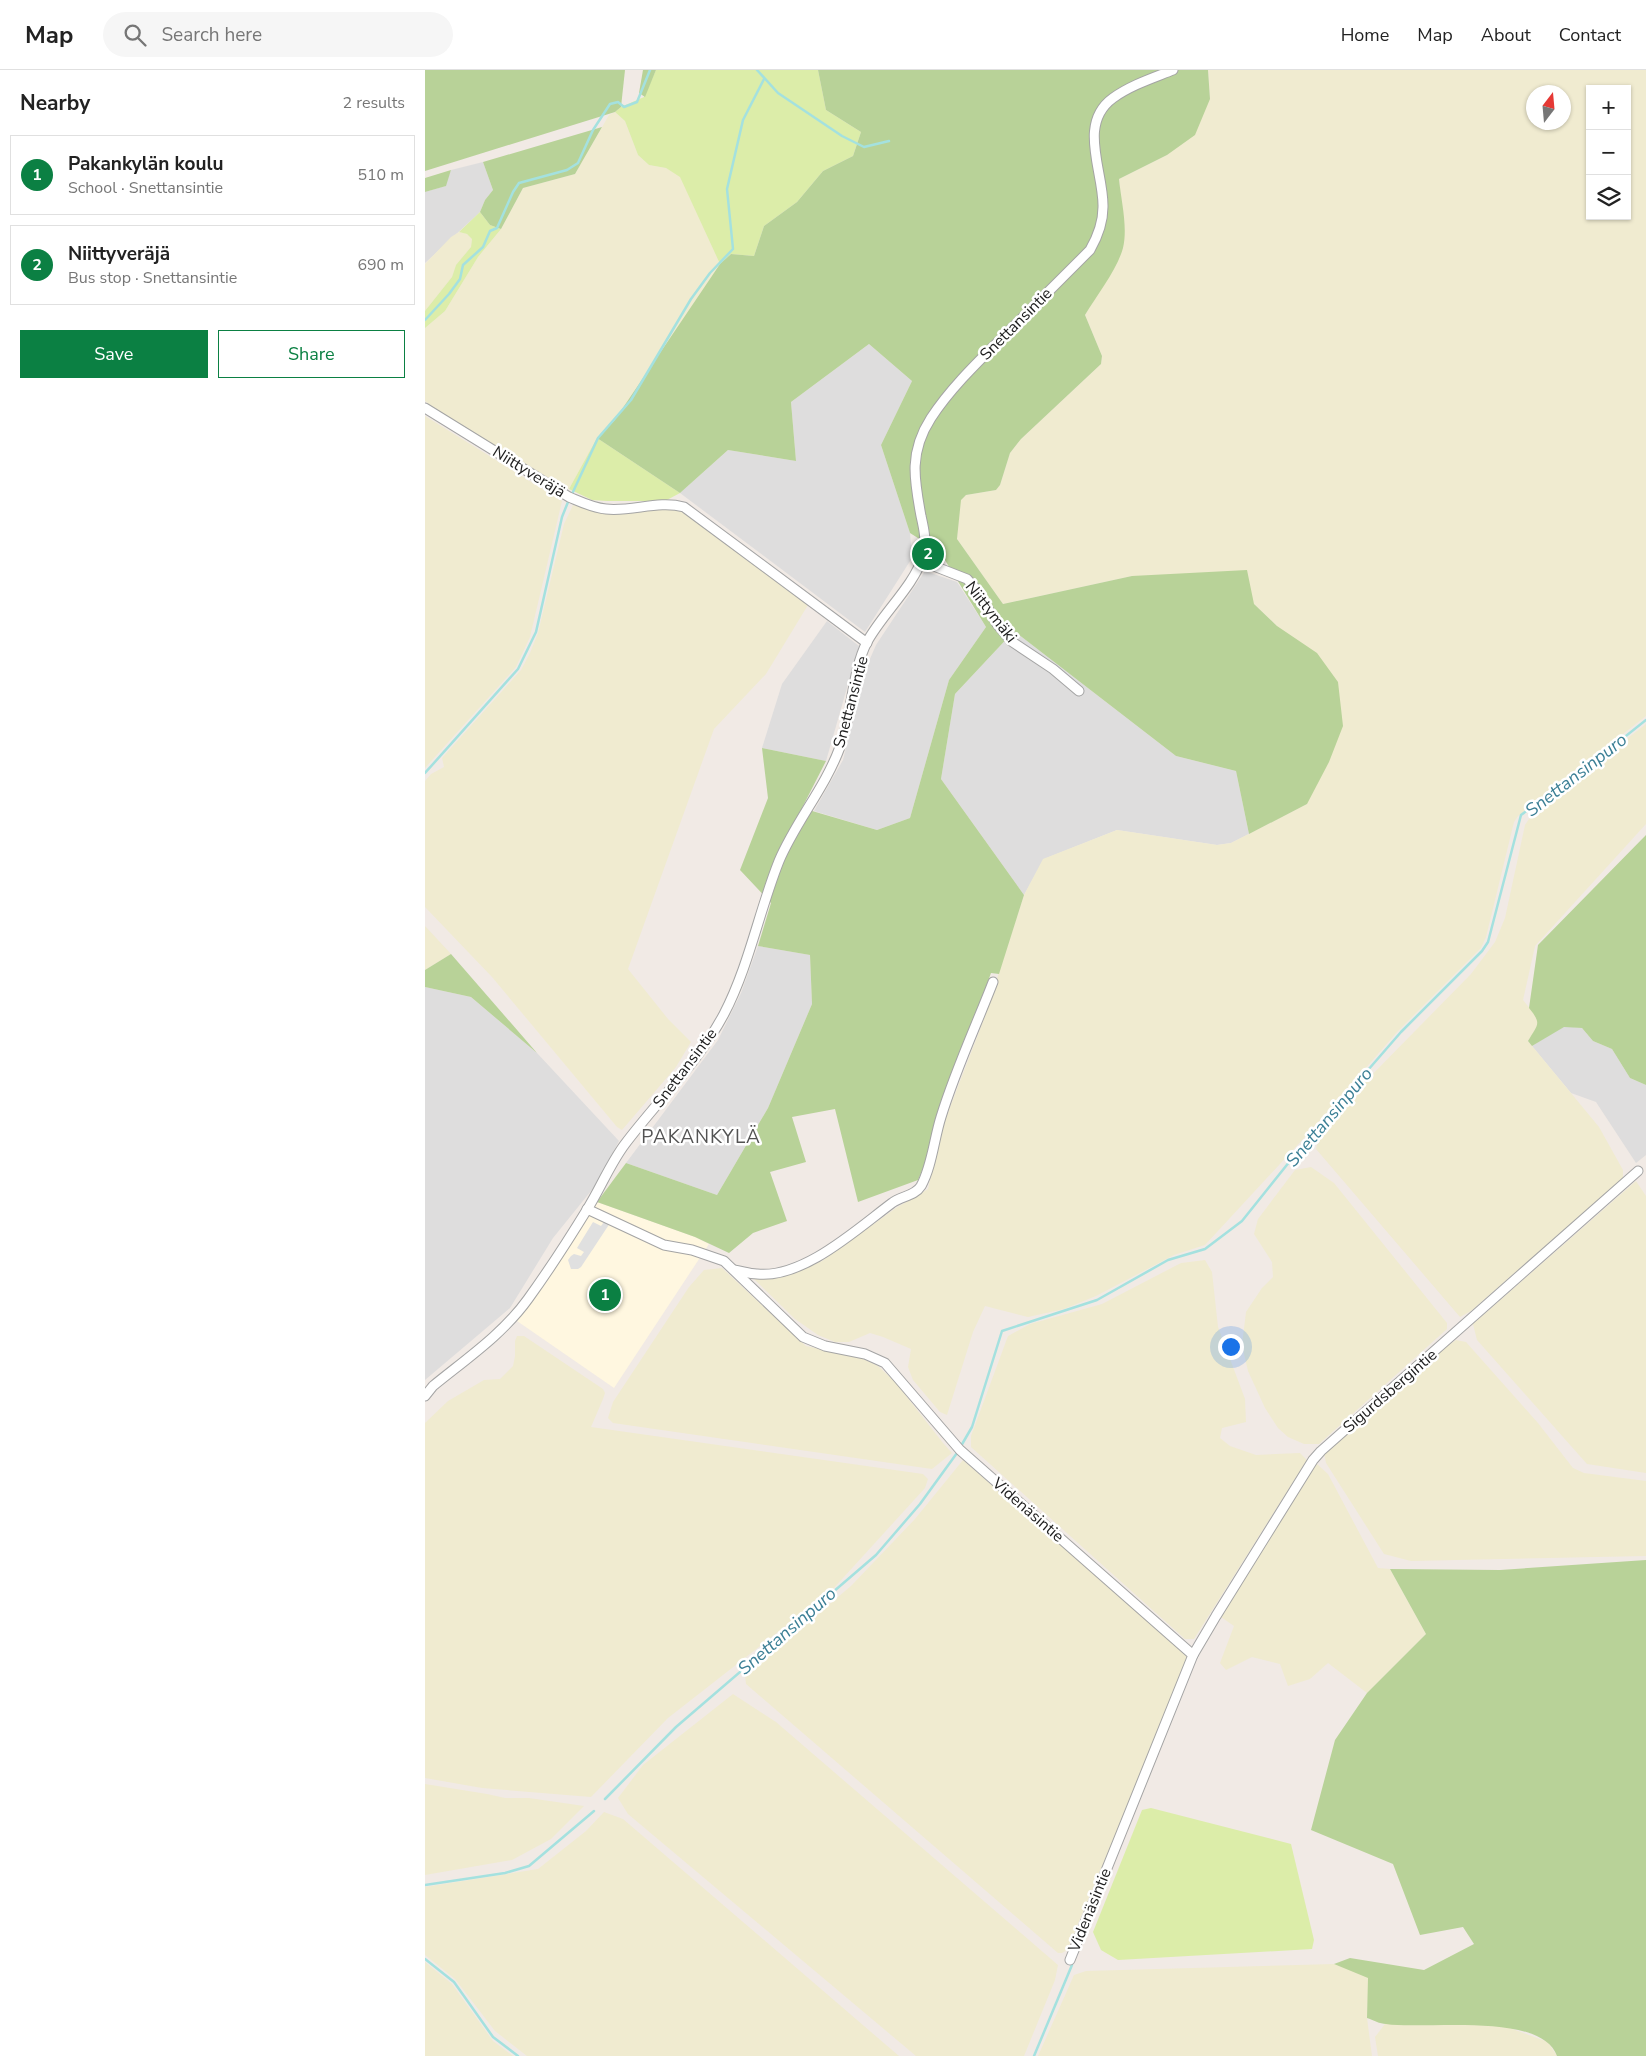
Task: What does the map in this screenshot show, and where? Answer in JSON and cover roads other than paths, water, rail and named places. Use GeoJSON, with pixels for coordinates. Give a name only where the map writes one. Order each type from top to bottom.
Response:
{"type":"FeatureCollection","features":[{"type":"Feature","properties":{"kind":"street","name":"Snettansintie"},"geometry":{"type":"LineString","coordinates":[[425,1396],[433,1386],[511,1320],[527,1300],[587,1209],[625,1144],[704,1048],[724,1014],[740,980],[779,861],[793,832],[812,804],[841,746],[867,643],[921,561],[925,544],[914,468],[917,450],[930,420],[985,355],[1090,250],[1097,238],[1102,222],[1103,204],[1093,139],[1102,109],[1113,98],[1130,88],[1173,70]]}},
{"type":"Feature","properties":{"kind":"street","name":"Niittyveräjä"},"geometry":{"type":"LineString","coordinates":[[425,408],[569,497],[586,504],[607,510],[665,505],[683,507],[867,643]]}},
{"type":"Feature","properties":{"kind":"street","name":"Niittymäki"},"geometry":{"type":"LineString","coordinates":[[921,561],[967,579],[977,590],[997,624],[1011,641],[1053,669],[1079,691]]}},
{"type":"Feature","properties":{"kind":"street"},"geometry":{"type":"LineString","coordinates":[[734,1270],[758,1275],[779,1272],[805,1263],[822,1255],[895,1200],[912,1194],[920,1188],[926,1174],[941,1115],[993,982]]}},
{"type":"Feature","properties":{"kind":"street","name":"Sigurdsbergintie"},"geometry":{"type":"LineString","coordinates":[[1193,1655],[1215,1616],[1313,1460],[1321,1451],[1637,1171]]}},
{"type":"Feature","properties":{"kind":"street","name":"Videnäsintie"},"geometry":{"type":"LineString","coordinates":[[587,1209],[664,1245],[692,1250],[724,1260],[803,1337],[825,1346],[865,1354],[885,1362],[960,1450],[1193,1655],[1070,1960]]}},
{"type":"Feature","properties":{"kind":"waterway"},"geometry":{"type":"LineString","coordinates":[[425,320],[460,279],[463,265],[483,247],[490,231],[497,228],[519,183],[567,170],[578,163],[593,130],[610,104],[618,102],[624,107],[637,102],[650,70]]}},
{"type":"Feature","properties":{"kind":"waterway"},"geometry":{"type":"LineString","coordinates":[[757,70],[778,93],[842,136],[864,147],[889,141]]}},
{"type":"Feature","properties":{"kind":"waterway"},"geometry":{"type":"LineString","coordinates":[[572,494],[598,438],[631,400],[691,299],[710,273],[733,249],[727,189],[743,120],[764,79]]}},
{"type":"Feature","properties":{"kind":"waterway"},"geometry":{"type":"LineString","coordinates":[[425,773],[518,669],[536,632],[562,517],[568,502]]}},
{"type":"Feature","properties":{"kind":"waterway","name":"Snettansinpuro"},"geometry":{"type":"LineString","coordinates":[[961,1446],[972,1427],[1002,1331],[1097,1300],[1168,1260],[1205,1249],[1242,1221],[1302,1146],[1401,1032],[1482,951],[1488,942],[1521,815],[1587,767],[1646,720]]}},
{"type":"Feature","properties":{"kind":"waterway","name":"Snettansinpuro"},"geometry":{"type":"LineString","coordinates":[[605,1799],[676,1727],[876,1555],[920,1504],[957,1453]]}},
{"type":"Feature","properties":{"kind":"waterway","name":"Snettansinpuro"},"geometry":{"type":"LineString","coordinates":[[425,1885],[505,1873],[529,1866],[594,1811]]}},
{"type":"Feature","properties":{"kind":"waterway"},"geometry":{"type":"LineString","coordinates":[[425,1959],[454,1982],[493,2037],[518,2056]]}},
{"type":"Feature","properties":{"kind":"waterway"},"geometry":{"type":"LineString","coordinates":[[1034,2056],[1072,1965]]}},
{"type":"Feature","properties":{"kind":"place","name":"Niittyveräjä"},"geometry":{"type":"Point","coordinates":[928,554]}},
{"type":"Feature","properties":{"kind":"place","name":"Pakankylän koulu"},"geometry":{"type":"Point","coordinates":[605,1295]}},
{"type":"Feature","properties":{"kind":"district","name":"PAKANKYLÄ"},"geometry":{"type":"Point","coordinates":[701,1137]}}]}
